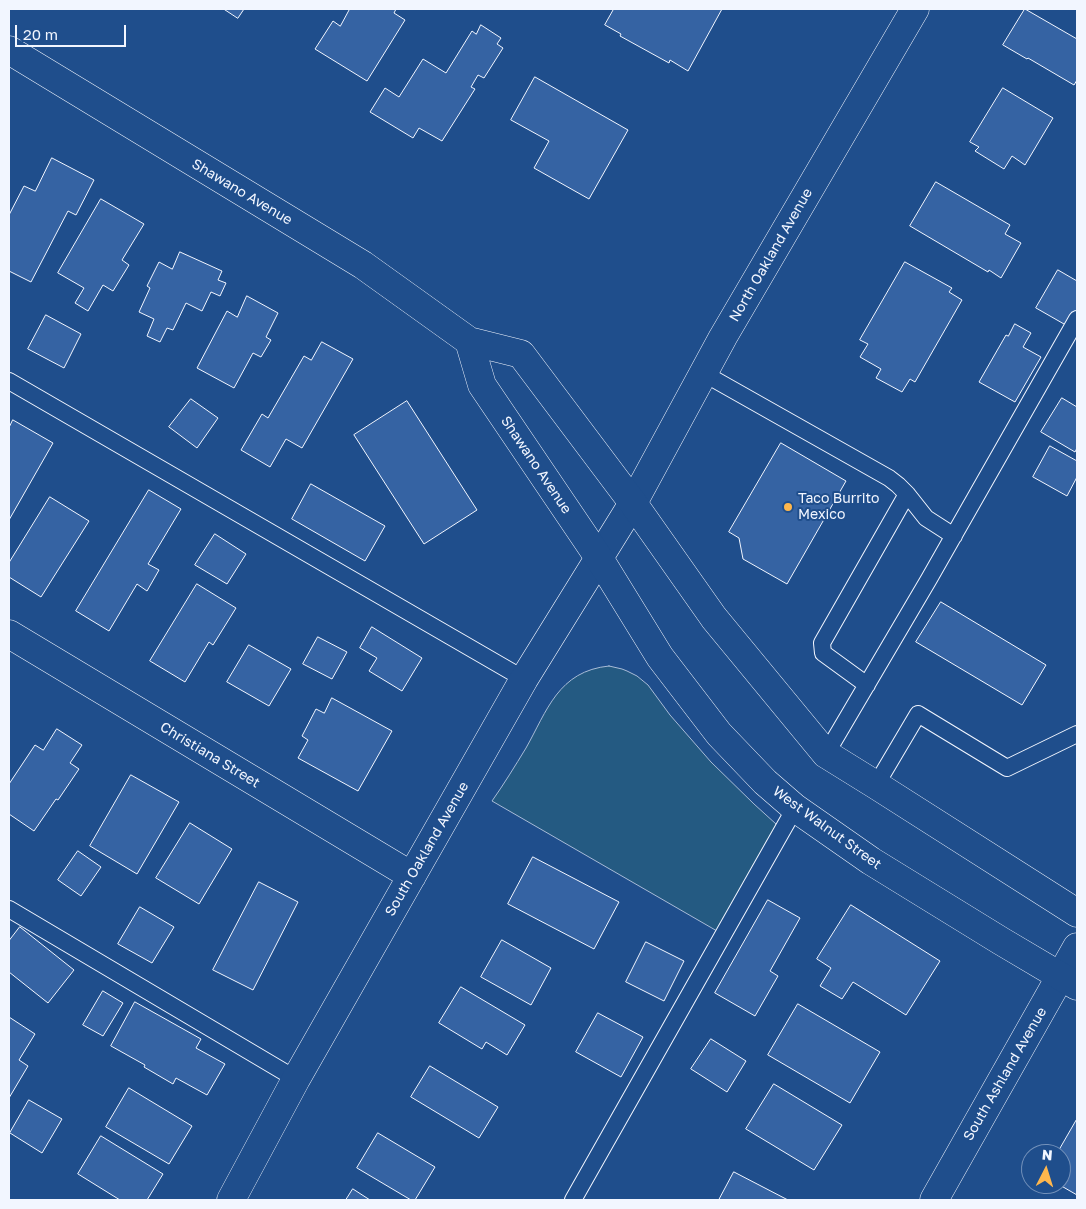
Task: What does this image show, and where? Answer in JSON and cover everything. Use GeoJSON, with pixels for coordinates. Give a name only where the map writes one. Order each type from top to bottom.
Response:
{"type":"FeatureCollection","features":[{"type":"Feature","properties":{"kind":"main road","name":"North Oakland Avenue"},"geometry":{"type":"LineString","coordinates":[[633,503],[728,329],[915,9]]}},
{"type":"Feature","properties":{"kind":"main road","name":"Shawano Avenue"},"geometry":{"type":"LineString","coordinates":[[9,50],[363,265],[470,341],[521,354],[633,503]]}},
{"type":"Feature","properties":{"kind":"main road","name":"Shawano Avenue"},"geometry":{"type":"LineString","coordinates":[[470,341],[482,386],[599,558]]}},
{"type":"Feature","properties":{"kind":"main road","name":"South Oakland Avenue"},"geometry":{"type":"LineString","coordinates":[[231,1200],[296,1079],[524,679],[633,503]]}},
{"type":"Feature","properties":{"kind":"main road"},"geometry":{"type":"LineString","coordinates":[[633,503],[714,618],[826,754],[1077,913]]}},
{"type":"Feature","properties":{"kind":"main road","name":"West Walnut Street"},"geometry":{"type":"LineString","coordinates":[[599,558],[660,657],[714,726],[765,782],[796,808],[871,861],[1069,981]]}},
{"type":"Feature","properties":{"kind":"main road","name":"Christiana Street"},"geometry":{"type":"LineString","coordinates":[[9,634],[412,876]]}},
{"type":"Feature","properties":{"kind":"main road","name":"South Ashland Avenue"},"geometry":{"type":"LineString","coordinates":[[934,1200],[1069,981],[1077,947]]}},
{"type":"Feature","properties":{"kind":"lane"},"geometry":{"type":"LineString","coordinates":[[826,754],[954,536],[1077,319]]}},
{"type":"Feature","properties":{"kind":"lane"},"geometry":{"type":"LineString","coordinates":[[703,373],[889,478],[907,494],[926,518],[954,536]]}},
{"type":"Feature","properties":{"kind":"lane"},"geometry":{"type":"LineString","coordinates":[[9,381],[524,679]]}},
{"type":"Feature","properties":{"kind":"lane"},"geometry":{"type":"LineString","coordinates":[[867,684],[823,653],[822,643],[907,494]]}},
{"type":"Feature","properties":{"kind":"lane"},"geometry":{"type":"LineString","coordinates":[[876,785],[918,714],[1007,768],[1077,734]]}},
{"type":"Feature","properties":{"kind":"lane"},"geometry":{"type":"LineString","coordinates":[[573,1200],[796,808]]}},
{"type":"Feature","properties":{"kind":"lane"},"geometry":{"type":"LineString","coordinates":[[9,910],[296,1079]]}},
{"type":"Feature","properties":{"kind":"shaded area"},"geometry":{"type":"Polygon","coordinates":[[[609,666],[627,671],[648,685],[670,715],[711,762],[776,824],[774,834],[717,931],[492,801],[526,748],[556,695],[577,676],[592,669],[609,666]]]}},
{"type":"Feature","properties":{"kind":"building"},"geometry":{"type":"Polygon","coordinates":[[[224,9],[244,9],[238,18],[224,9]]]}},
{"type":"Feature","properties":{"kind":"building"},"geometry":{"type":"Polygon","coordinates":[[[350,9],[396,9],[394,13],[405,20],[367,81],[315,49],[333,21],[340,26],[350,9]]]}},
{"type":"Feature","properties":{"kind":"building"},"geometry":{"type":"Polygon","coordinates":[[[614,9],[722,9],[688,71],[670,60],[669,63],[620,36],[621,34],[605,25],[614,9]]]}},
{"type":"Feature","properties":{"kind":"building"},"geometry":{"type":"Polygon","coordinates":[[[1025,9],[1077,39],[1077,80],[1074,85],[1003,45],[1025,9]]]}},
{"type":"Feature","properties":{"kind":"building"},"geometry":{"type":"Polygon","coordinates":[[[481,25],[501,38],[497,44],[503,48],[484,78],[478,75],[471,87],[475,89],[442,141],[419,128],[413,138],[370,112],[385,88],[399,97],[423,59],[446,73],[472,31],[476,34],[481,25]]]}},
{"type":"Feature","properties":{"kind":"building"},"geometry":{"type":"Polygon","coordinates":[[[535,77],[628,130],[589,199],[534,168],[549,141],[511,120],[535,77]]]}},
{"type":"Feature","properties":{"kind":"building"},"geometry":{"type":"Polygon","coordinates":[[[1003,88],[1053,118],[1025,165],[1012,156],[1004,169],[975,151],[979,147],[970,142],[1003,88]]]}},
{"type":"Feature","properties":{"kind":"building"},"geometry":{"type":"Polygon","coordinates":[[[52,158],[94,180],[76,215],[68,211],[31,282],[9,271],[9,215],[24,186],[35,191],[52,158]]]}},
{"type":"Feature","properties":{"kind":"building"},"geometry":{"type":"Polygon","coordinates":[[[936,182],[1010,225],[1005,234],[1021,243],[1001,278],[910,226],[936,182]]]}},
{"type":"Feature","properties":{"kind":"building"},"geometry":{"type":"Polygon","coordinates":[[[101,199],[144,224],[122,260],[129,265],[113,291],[103,285],[88,311],[75,303],[84,288],[58,273],[101,199]]]}},
{"type":"Feature","properties":{"kind":"building"},"geometry":{"type":"Polygon","coordinates":[[[180,252],[222,271],[218,280],[226,283],[220,296],[211,292],[202,311],[186,303],[173,330],[167,328],[160,342],[147,336],[154,319],[139,312],[150,288],[147,286],[159,262],[172,269],[180,252]]]}},
{"type":"Feature","properties":{"kind":"building"},"geometry":{"type":"Polygon","coordinates":[[[905,262],[952,288],[949,292],[962,300],[915,382],[910,379],[902,392],[876,378],[881,369],[860,357],[868,344],[860,340],[905,262]]]}},
{"type":"Feature","properties":{"kind":"building"},"geometry":{"type":"Polygon","coordinates":[[[1058,270],[1077,281],[1077,317],[1071,328],[1036,308],[1058,270]]]}},
{"type":"Feature","properties":{"kind":"building"},"geometry":{"type":"Polygon","coordinates":[[[247,296],[278,313],[266,337],[271,340],[261,357],[253,353],[234,388],[197,368],[227,311],[237,317],[247,296]]]}},
{"type":"Feature","properties":{"kind":"building"},"geometry":{"type":"Polygon","coordinates":[[[46,315],[81,334],[64,368],[28,349],[46,315]]]}},
{"type":"Feature","properties":{"kind":"building"},"geometry":{"type":"Polygon","coordinates":[[[1015,324],[1031,333],[1023,347],[1041,357],[1015,402],[979,382],[1006,335],[1008,336],[1015,324]]]}},
{"type":"Feature","properties":{"kind":"building"},"geometry":{"type":"Polygon","coordinates":[[[322,342],[353,359],[302,448],[286,439],[270,467],[241,450],[262,414],[268,418],[304,356],[311,360],[322,342]]]}},
{"type":"Feature","properties":{"kind":"building"},"geometry":{"type":"Polygon","coordinates":[[[1062,398],[1077,407],[1077,448],[1075,452],[1041,432],[1062,398]]]}},
{"type":"Feature","properties":{"kind":"building"},"geometry":{"type":"Polygon","coordinates":[[[191,399],[218,418],[197,448],[169,427],[191,399]]]}},
{"type":"Feature","properties":{"kind":"building"},"geometry":{"type":"Polygon","coordinates":[[[407,401],[477,510],[424,544],[354,435],[407,401]]]}},
{"type":"Feature","properties":{"kind":"building"},"geometry":{"type":"Polygon","coordinates":[[[13,420],[53,443],[9,520],[9,428],[13,420]]]}},
{"type":"Feature","properties":{"kind":"building","name":"Taco Burrito Mexico"},"geometry":{"type":"Polygon","coordinates":[[[781,443],[846,481],[787,584],[743,559],[739,538],[729,532],[781,443]]]}},
{"type":"Feature","properties":{"kind":"building"},"geometry":{"type":"Polygon","coordinates":[[[1050,446],[1077,461],[1077,477],[1067,496],[1033,477],[1050,446]]]}},
{"type":"Feature","properties":{"kind":"building"},"geometry":{"type":"Polygon","coordinates":[[[311,484],[385,526],[365,561],[292,519],[311,484]]]}},
{"type":"Feature","properties":{"kind":"building"},"geometry":{"type":"Polygon","coordinates":[[[149,490],[181,509],[148,564],[159,570],[147,591],[137,584],[109,631],[76,611],[149,490]]]}},
{"type":"Feature","properties":{"kind":"building"},"geometry":{"type":"Polygon","coordinates":[[[50,497],[89,521],[41,597],[9,577],[9,563],[50,497]]]}},
{"type":"Feature","properties":{"kind":"building"},"geometry":{"type":"Polygon","coordinates":[[[215,534],[246,554],[227,584],[195,565],[215,534]]]}},
{"type":"Feature","properties":{"kind":"building"},"geometry":{"type":"Polygon","coordinates":[[[197,584],[236,608],[213,645],[209,642],[185,682],[150,661],[197,584]]]}},
{"type":"Feature","properties":{"kind":"building"},"geometry":{"type":"Polygon","coordinates":[[[941,602],[1046,665],[1022,705],[916,642],[941,602]]]}},
{"type":"Feature","properties":{"kind":"building"},"geometry":{"type":"Polygon","coordinates":[[[372,627],[422,658],[402,691],[369,671],[377,658],[360,648],[372,627]]]}},
{"type":"Feature","properties":{"kind":"building"},"geometry":{"type":"Polygon","coordinates":[[[318,637],[347,652],[332,679],[303,664],[318,637]]]}},
{"type":"Feature","properties":{"kind":"building"},"geometry":{"type":"Polygon","coordinates":[[[249,645],[291,669],[269,706],[227,682],[249,645]]]}},
{"type":"Feature","properties":{"kind":"building"},"geometry":{"type":"Polygon","coordinates":[[[332,698],[392,731],[358,791],[298,758],[308,740],[302,736],[316,709],[324,713],[332,698]]]}},
{"type":"Feature","properties":{"kind":"building"},"geometry":{"type":"Polygon","coordinates":[[[57,729],[82,745],[70,763],[79,769],[34,831],[9,814],[9,784],[35,745],[43,750],[57,729]]]}},
{"type":"Feature","properties":{"kind":"building"},"geometry":{"type":"Polygon","coordinates":[[[131,775],[179,802],[137,874],[90,846],[131,775]]]}},
{"type":"Feature","properties":{"kind":"building"},"geometry":{"type":"Polygon","coordinates":[[[190,823],[232,849],[199,904],[156,878],[190,823]]]}},
{"type":"Feature","properties":{"kind":"building"},"geometry":{"type":"Polygon","coordinates":[[[78,851],[101,867],[81,896],[58,880],[78,851]]]}},
{"type":"Feature","properties":{"kind":"building"},"geometry":{"type":"Polygon","coordinates":[[[533,857],[619,902],[594,949],[508,904],[533,857]]]}},
{"type":"Feature","properties":{"kind":"building"},"geometry":{"type":"Polygon","coordinates":[[[259,882],[298,902],[253,990],[213,970],[259,882]]]}},
{"type":"Feature","properties":{"kind":"building"},"geometry":{"type":"Polygon","coordinates":[[[768,900],[800,918],[770,971],[778,976],[755,1016],[715,993],[768,900]]]}},
{"type":"Feature","properties":{"kind":"building"},"geometry":{"type":"Polygon","coordinates":[[[851,905],[940,961],[906,1015],[853,982],[842,999],[820,986],[831,968],[817,959],[851,905]]]}},
{"type":"Feature","properties":{"kind":"building"},"geometry":{"type":"Polygon","coordinates":[[[140,907],[174,927],[152,963],[118,944],[140,907]]]}},
{"type":"Feature","properties":{"kind":"building"},"geometry":{"type":"Polygon","coordinates":[[[20,927],[74,970],[48,1003],[9,972],[9,941],[20,927]]]}},
{"type":"Feature","properties":{"kind":"building"},"geometry":{"type":"Polygon","coordinates":[[[502,940],[551,968],[531,1005],[481,977],[502,940]]]}},
{"type":"Feature","properties":{"kind":"building"},"geometry":{"type":"Polygon","coordinates":[[[646,942],[684,961],[664,1001],[626,982],[646,942]]]}},
{"type":"Feature","properties":{"kind":"building"},"geometry":{"type":"Polygon","coordinates":[[[461,987],[525,1025],[507,1055],[486,1042],[482,1049],[439,1023],[461,987]]]}},
{"type":"Feature","properties":{"kind":"building"},"geometry":{"type":"Polygon","coordinates":[[[103,991],[123,1003],[103,1036],[83,1025],[103,991]]]}},
{"type":"Feature","properties":{"kind":"building"},"geometry":{"type":"Polygon","coordinates":[[[135,1002],[201,1039],[196,1048],[225,1064],[207,1095],[176,1078],[173,1084],[144,1067],[145,1065],[111,1046],[135,1002]]]}},
{"type":"Feature","properties":{"kind":"building"},"geometry":{"type":"Polygon","coordinates":[[[798,1004],[880,1052],[850,1103],[768,1055],[798,1004]]]}},
{"type":"Feature","properties":{"kind":"building"},"geometry":{"type":"Polygon","coordinates":[[[598,1013],[643,1037],[621,1077],[576,1052],[598,1013]]]}},
{"type":"Feature","properties":{"kind":"building"},"geometry":{"type":"Polygon","coordinates":[[[9,1017],[35,1034],[19,1060],[28,1066],[9,1098],[9,1017]]]}},
{"type":"Feature","properties":{"kind":"building"},"geometry":{"type":"Polygon","coordinates":[[[711,1039],[746,1061],[727,1092],[691,1069],[711,1039]]]}},
{"type":"Feature","properties":{"kind":"building"},"geometry":{"type":"Polygon","coordinates":[[[430,1066],[498,1107],[479,1138],[411,1097],[430,1066]]]}},
{"type":"Feature","properties":{"kind":"building"},"geometry":{"type":"Polygon","coordinates":[[[774,1084],[842,1125],[814,1170],[746,1129],[774,1084]]]}},
{"type":"Feature","properties":{"kind":"building"},"geometry":{"type":"Polygon","coordinates":[[[129,1088],[192,1126],[169,1164],[106,1127],[129,1088]]]}},
{"type":"Feature","properties":{"kind":"building"},"geometry":{"type":"Polygon","coordinates":[[[29,1100],[62,1119],[42,1153],[10,1133],[29,1100]]]}},
{"type":"Feature","properties":{"kind":"building"},"geometry":{"type":"Polygon","coordinates":[[[1077,1119],[1077,1195],[1071,1192],[1071,1144],[1063,1144],[1077,1119]]]}},
{"type":"Feature","properties":{"kind":"building"},"geometry":{"type":"Polygon","coordinates":[[[378,1133],[435,1167],[415,1200],[411,1200],[357,1168],[378,1133]]]}},
{"type":"Feature","properties":{"kind":"building"},"geometry":{"type":"Polygon","coordinates":[[[101,1136],[163,1174],[147,1200],[120,1200],[78,1174],[101,1136]]]}},
{"type":"Feature","properties":{"kind":"building"},"geometry":{"type":"Polygon","coordinates":[[[734,1172],[788,1200],[719,1200],[734,1172]]]}},
{"type":"Feature","properties":{"kind":"building"},"geometry":{"type":"Polygon","coordinates":[[[353,1189],[370,1200],[346,1200],[353,1189]]]}},
{"type":"Feature","properties":{"kind":"place","name":"Taco Burrito Mexico"},"geometry":{"type":"Point","coordinates":[788,507]}}]}
